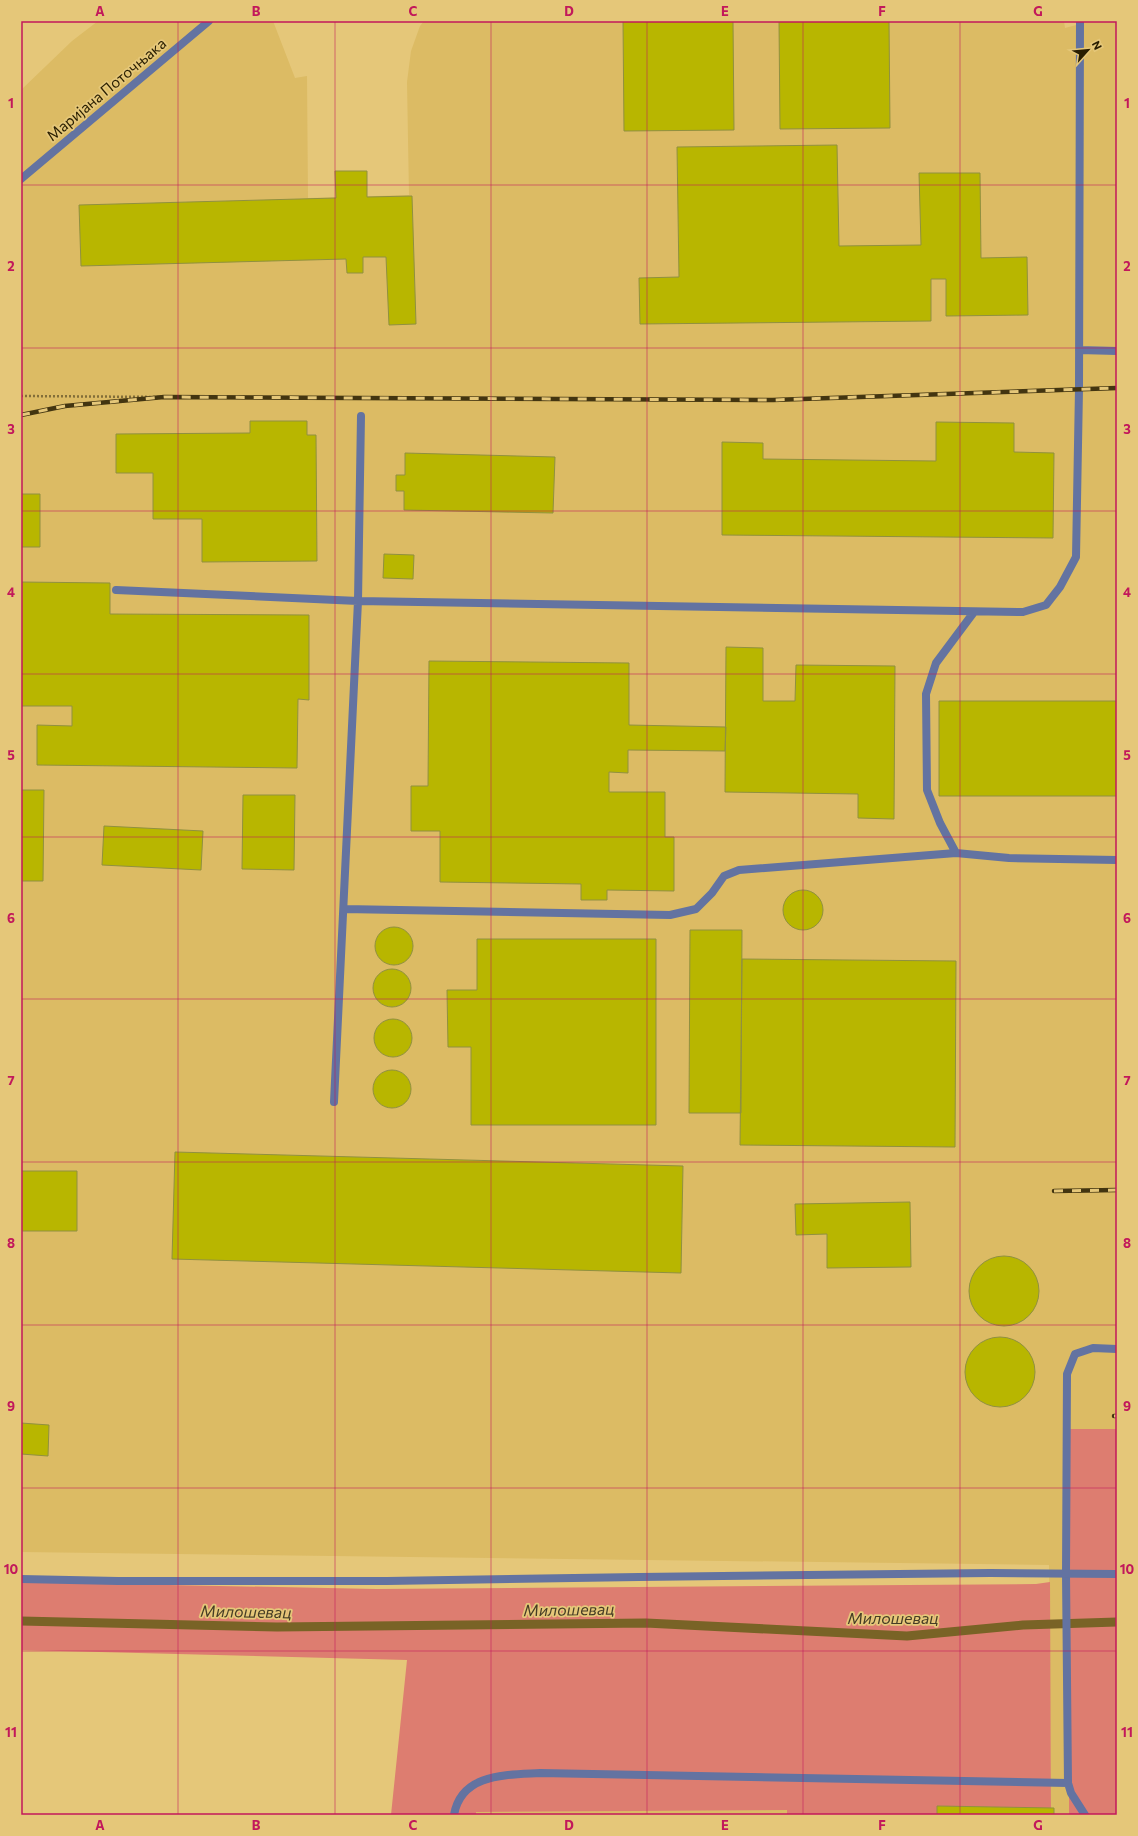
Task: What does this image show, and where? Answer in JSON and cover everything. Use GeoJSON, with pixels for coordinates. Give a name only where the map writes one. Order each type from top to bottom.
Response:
{"type":"FeatureCollection","features":[{"type":"Feature","properties":{"kind":"street","name":"Маријана Поточњака"},"geometry":{"type":"LineString","coordinates":[[21,179],[209,21]]}},
{"type":"Feature","properties":{"kind":"street"},"geometry":{"type":"LineString","coordinates":[[116,590],[358,601],[974,612],[1023,612],[1046,605],[1060,587],[1076,557],[1079,350],[1080,21]]}},
{"type":"Feature","properties":{"kind":"street"},"geometry":{"type":"LineString","coordinates":[[1079,350],[1117,351]]}},
{"type":"Feature","properties":{"kind":"street"},"geometry":{"type":"LineString","coordinates":[[334,1102],[358,601],[361,416]]}},
{"type":"Feature","properties":{"kind":"street"},"geometry":{"type":"LineString","coordinates":[[956,852],[940,823],[927,790],[926,694],[936,663],[974,612]]}},
{"type":"Feature","properties":{"kind":"street"},"geometry":{"type":"LineString","coordinates":[[344,909],[670,915],[696,909],[712,893],[724,876],[739,870],[956,852],[1009,858],[1117,860]]}},
{"type":"Feature","properties":{"kind":"street"},"geometry":{"type":"LineString","coordinates":[[1085,1815],[1071,1793],[1068,1783],[1066,1574],[1068,1374],[1074,1354],[1092,1348],[1117,1349]]}},
{"type":"Feature","properties":{"kind":"street"},"geometry":{"type":"LineString","coordinates":[[21,1580],[388,1581],[647,1576],[990,1573],[1117,1574]]}},
{"type":"Feature","properties":{"kind":"street"},"geometry":{"type":"LineString","coordinates":[[454,1815],[456,1806],[463,1794],[472,1785],[484,1779],[502,1775],[540,1773],[1068,1783]]}},
{"type":"Feature","properties":{"kind":"path"},"geometry":{"type":"LineString","coordinates":[[21,396],[164,397]]}},
{"type":"Feature","properties":{"kind":"shaded area"},"geometry":{"type":"Polygon","coordinates":[[[98,21],[273,21],[295,78],[307,76],[308,198],[409,195],[407,82],[411,51],[420,26],[424,21],[1064,21],[1065,28],[1084,23],[1085,21],[1117,21],[1117,1429],[1069,1429],[1069,1815],[1051,1815],[1049,1565],[21,1552],[21,90],[72,41],[98,21]]]}},
{"type":"Feature","properties":{"kind":"shaded area"},"geometry":{"type":"Polygon","coordinates":[[[1069,1429],[1117,1429],[1117,1815],[1069,1815],[1069,1429]]]}},
{"type":"Feature","properties":{"kind":"shaded area"},"geometry":{"type":"Polygon","coordinates":[[[21,1582],[376,1589],[1036,1584],[1050,1582],[1051,1815],[787,1815],[787,1810],[476,1812],[476,1815],[391,1815],[407,1660],[21,1650],[21,1582]]]}},
{"type":"Feature","properties":{"kind":"shaded area"},"geometry":{"type":"Polygon","coordinates":[[[787,1810],[787,1815],[476,1815],[476,1812],[787,1810]]]}},
{"type":"Feature","properties":{"kind":"building"},"geometry":{"type":"Polygon","coordinates":[[[623,21],[733,21],[734,130],[624,131],[623,21]]]}},
{"type":"Feature","properties":{"kind":"building"},"geometry":{"type":"Polygon","coordinates":[[[779,21],[889,21],[890,128],[780,129],[779,21]]]}},
{"type":"Feature","properties":{"kind":"building"},"geometry":{"type":"Polygon","coordinates":[[[837,145],[839,246],[921,245],[919,173],[980,173],[981,258],[1027,257],[1028,315],[946,316],[946,279],[931,279],[931,321],[640,324],[639,278],[679,277],[677,147],[837,145]]]}},
{"type":"Feature","properties":{"kind":"building"},"geometry":{"type":"Polygon","coordinates":[[[335,171],[367,171],[367,197],[412,196],[416,324],[389,325],[386,257],[363,257],[363,273],[347,273],[346,259],[81,266],[79,205],[336,198],[335,171]]]}},
{"type":"Feature","properties":{"kind":"building"},"geometry":{"type":"Polygon","coordinates":[[[250,421],[307,421],[307,435],[316,435],[317,561],[202,562],[202,519],[153,519],[153,473],[116,473],[116,434],[250,433],[250,421]]]}},
{"type":"Feature","properties":{"kind":"building"},"geometry":{"type":"Polygon","coordinates":[[[936,422],[1014,423],[1014,452],[1054,453],[1053,538],[722,535],[722,442],[763,443],[763,459],[936,461],[936,422]]]}},
{"type":"Feature","properties":{"kind":"building"},"geometry":{"type":"Polygon","coordinates":[[[405,453],[555,457],[553,513],[404,510],[404,491],[396,491],[396,475],[405,475],[405,453]]]}},
{"type":"Feature","properties":{"kind":"building"},"geometry":{"type":"Polygon","coordinates":[[[21,494],[40,494],[40,547],[21,547],[21,494]]]}},
{"type":"Feature","properties":{"kind":"building"},"geometry":{"type":"Polygon","coordinates":[[[384,554],[414,555],[413,579],[383,578],[384,554]]]}},
{"type":"Feature","properties":{"kind":"building"},"geometry":{"type":"Polygon","coordinates":[[[21,582],[110,583],[110,614],[309,615],[309,700],[298,699],[297,768],[37,765],[37,725],[72,726],[72,706],[21,706],[21,582]]]}},
{"type":"Feature","properties":{"kind":"building"},"geometry":{"type":"Polygon","coordinates":[[[726,647],[763,648],[763,701],[795,701],[796,665],[895,666],[894,819],[858,818],[858,794],[725,792],[726,647]]]}},
{"type":"Feature","properties":{"kind":"building"},"geometry":{"type":"Polygon","coordinates":[[[429,661],[629,663],[629,725],[726,727],[725,751],[628,750],[628,773],[609,772],[609,792],[665,792],[665,837],[674,837],[674,891],[607,890],[607,900],[581,900],[581,884],[440,882],[440,831],[411,831],[411,786],[428,786],[429,661]]]}},
{"type":"Feature","properties":{"kind":"building"},"geometry":{"type":"Polygon","coordinates":[[[939,701],[1117,701],[1117,796],[939,796],[939,701]]]}},
{"type":"Feature","properties":{"kind":"building"},"geometry":{"type":"Polygon","coordinates":[[[21,790],[44,790],[43,881],[21,881],[21,790]]]}},
{"type":"Feature","properties":{"kind":"building"},"geometry":{"type":"Polygon","coordinates":[[[243,795],[295,795],[294,870],[242,869],[243,795]]]}},
{"type":"Feature","properties":{"kind":"building"},"geometry":{"type":"Polygon","coordinates":[[[104,826],[203,831],[201,870],[102,865],[104,826]]]}},
{"type":"Feature","properties":{"kind":"building"},"geometry":{"type":"Polygon","coordinates":[[[803,890],[817,896],[823,910],[817,924],[803,930],[789,924],[783,910],[789,896],[803,890]]]}},
{"type":"Feature","properties":{"kind":"building"},"geometry":{"type":"Polygon","coordinates":[[[390,927],[398,927],[408,932],[412,939],[412,953],[408,960],[398,965],[390,965],[380,960],[378,957],[375,950],[375,942],[380,932],[383,930],[390,927]]]}},
{"type":"Feature","properties":{"kind":"building"},"geometry":{"type":"Polygon","coordinates":[[[690,930],[742,930],[741,1113],[689,1113],[690,930]]]}},
{"type":"Feature","properties":{"kind":"building"},"geometry":{"type":"Polygon","coordinates":[[[477,939],[656,939],[656,1125],[471,1125],[471,1047],[448,1047],[447,990],[477,990],[477,939]]]}},
{"type":"Feature","properties":{"kind":"building"},"geometry":{"type":"Polygon","coordinates":[[[742,959],[956,961],[955,1147],[740,1145],[742,959]]]}},
{"type":"Feature","properties":{"kind":"building"},"geometry":{"type":"Polygon","coordinates":[[[388,969],[396,969],[406,974],[410,981],[410,995],[406,1002],[396,1007],[388,1007],[378,1002],[376,999],[373,992],[373,984],[378,974],[381,972],[388,969]]]}},
{"type":"Feature","properties":{"kind":"building"},"geometry":{"type":"Polygon","coordinates":[[[389,1019],[397,1019],[407,1024],[411,1031],[411,1045],[407,1052],[397,1057],[389,1057],[379,1052],[377,1049],[374,1042],[374,1034],[379,1024],[382,1022],[389,1019]]]}},
{"type":"Feature","properties":{"kind":"building"},"geometry":{"type":"Polygon","coordinates":[[[388,1070],[396,1070],[406,1075],[410,1082],[410,1096],[406,1103],[396,1108],[388,1108],[378,1103],[376,1100],[373,1093],[373,1085],[378,1075],[381,1073],[388,1070]]]}},
{"type":"Feature","properties":{"kind":"building"},"geometry":{"type":"Polygon","coordinates":[[[175,1152],[683,1166],[681,1273],[172,1259],[175,1152]]]}},
{"type":"Feature","properties":{"kind":"building"},"geometry":{"type":"Polygon","coordinates":[[[21,1171],[77,1171],[77,1231],[21,1231],[21,1171]]]}},
{"type":"Feature","properties":{"kind":"building"},"geometry":{"type":"Polygon","coordinates":[[[910,1202],[911,1267],[827,1268],[827,1234],[796,1235],[795,1204],[910,1202]]]}},
{"type":"Feature","properties":{"kind":"building"},"geometry":{"type":"Polygon","coordinates":[[[1004,1256],[1017,1259],[1029,1266],[1036,1278],[1039,1291],[1036,1304],[1029,1316],[1017,1323],[1004,1326],[991,1323],[979,1316],[972,1304],[969,1291],[972,1278],[979,1266],[991,1259],[1004,1256]]]}},
{"type":"Feature","properties":{"kind":"building"},"geometry":{"type":"Polygon","coordinates":[[[1000,1337],[1013,1340],[1025,1347],[1032,1359],[1035,1372],[1032,1385],[1025,1397],[1013,1404],[1000,1407],[987,1404],[975,1397],[968,1385],[965,1372],[968,1359],[975,1347],[987,1340],[1000,1337]]]}},
{"type":"Feature","properties":{"kind":"building"},"geometry":{"type":"Polygon","coordinates":[[[21,1423],[49,1425],[48,1456],[21,1454],[21,1423]]]}},
{"type":"Feature","properties":{"kind":"building"},"geometry":{"type":"Polygon","coordinates":[[[937,1806],[1054,1808],[1054,1815],[937,1815],[937,1806]]]}},
{"type":"Feature","properties":{"kind":"waterway","name":"Милошевац"},"geometry":{"type":"LineString","coordinates":[[21,1621],[277,1627],[646,1623],[907,1636],[1023,1625],[1117,1622]]}},
{"type":"Feature","properties":{"kind":"railway"},"geometry":{"type":"LineString","coordinates":[[21,415],[65,406],[164,397],[773,400],[1117,388]]}},
{"type":"Feature","properties":{"kind":"railway"},"geometry":{"type":"LineString","coordinates":[[1054,1191],[1117,1190]]}}]}
